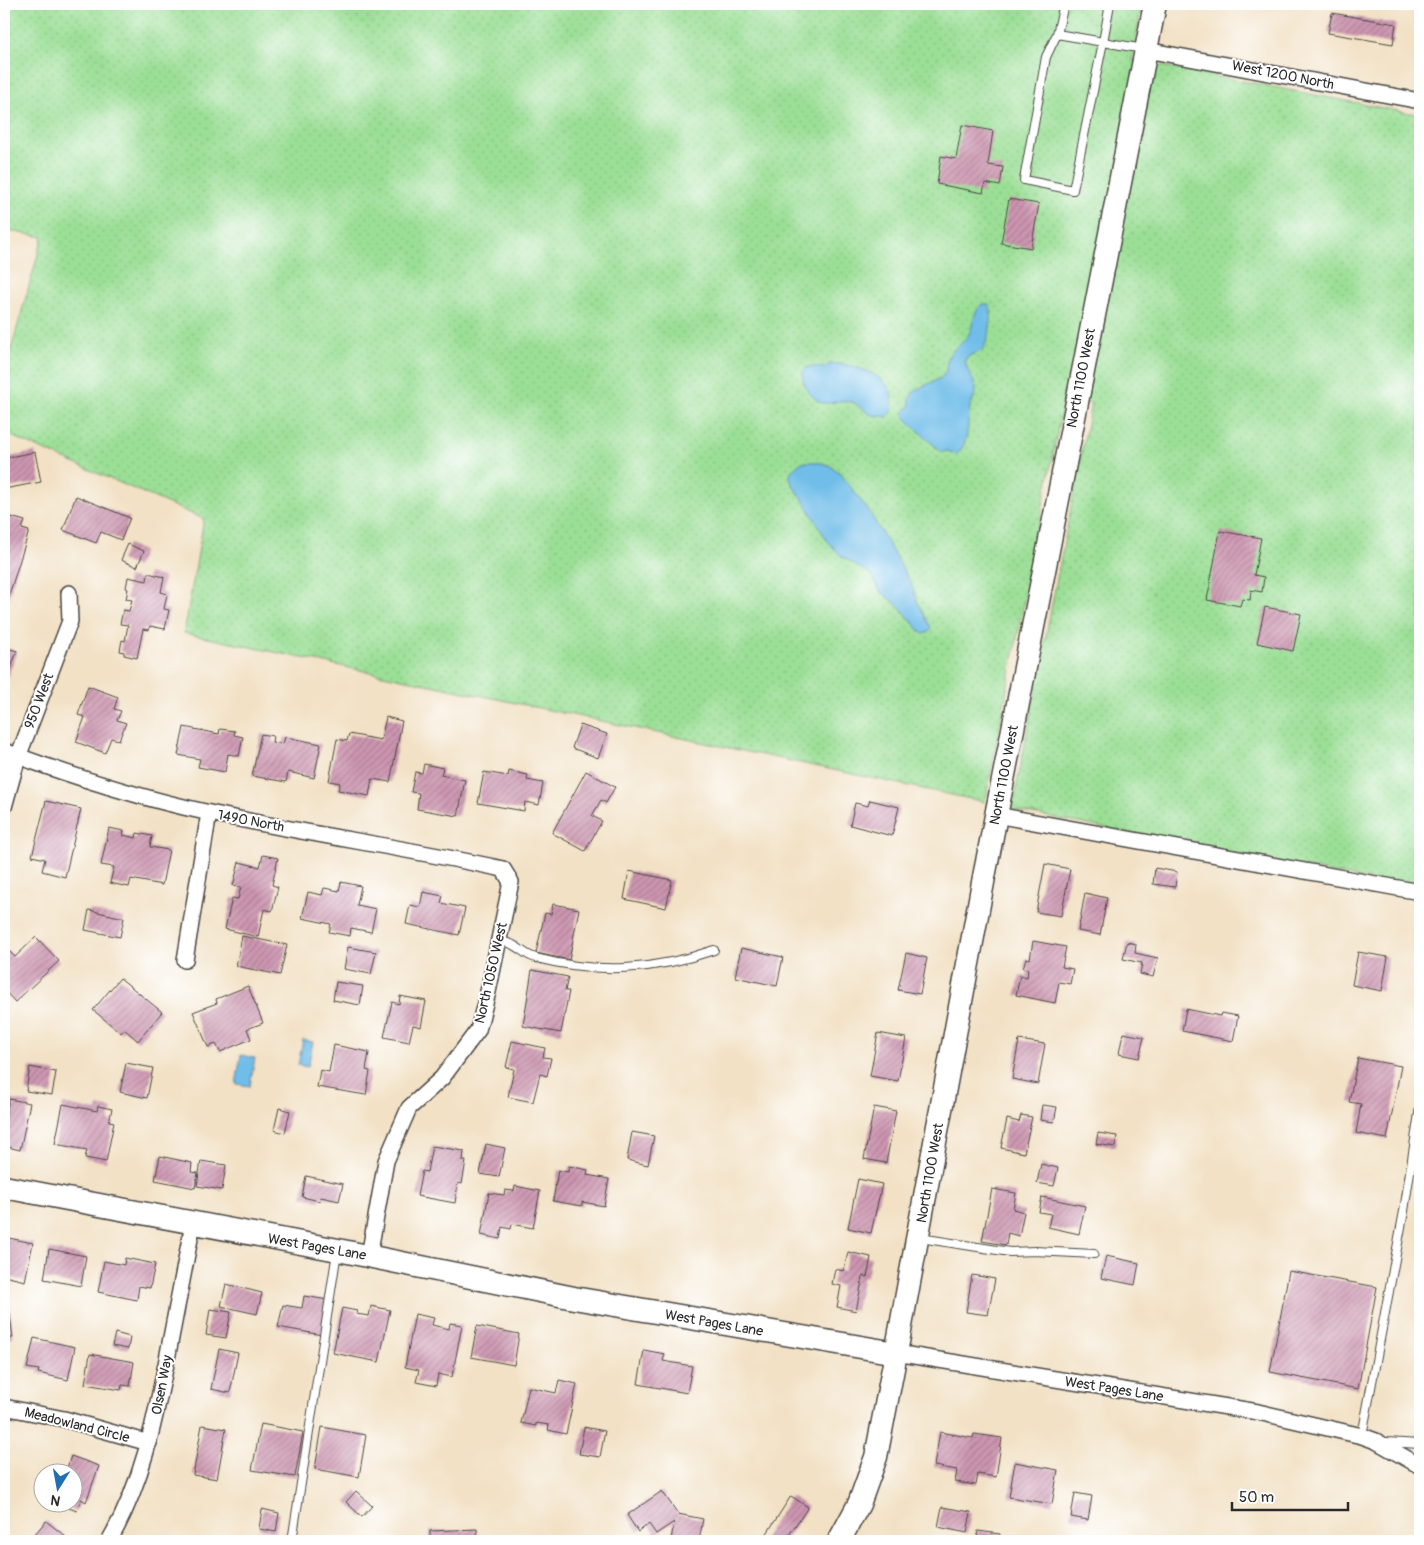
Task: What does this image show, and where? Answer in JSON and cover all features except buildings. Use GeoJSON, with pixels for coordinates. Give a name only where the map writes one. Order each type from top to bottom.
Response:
{"type":"FeatureCollection","features":[{"type":"Feature","properties":{"kind":"street","name":"North 1100 West"},"geometry":{"type":"LineString","coordinates":[[839,1541],[859,1504],[876,1457],[996,815],[1155,4]]}},
{"type":"Feature","properties":{"kind":"street","name":"West 1200 North"},"geometry":{"type":"LineString","coordinates":[[1146,50],[1420,101]]}},
{"type":"Feature","properties":{"kind":"street","name":"950 West"},"geometry":{"type":"LineString","coordinates":[[4,808],[18,756],[70,620],[69,594]]}},
{"type":"Feature","properties":{"kind":"street","name":"1490 North"},"geometry":{"type":"LineString","coordinates":[[4,751],[119,790],[209,813],[450,858],[503,870]]}},
{"type":"Feature","properties":{"kind":"street"},"geometry":{"type":"LineString","coordinates":[[185,960],[209,813]]}},
{"type":"Feature","properties":{"kind":"street"},"geometry":{"type":"LineString","coordinates":[[996,815],[1420,892]]}},
{"type":"Feature","properties":{"kind":"street","name":"North 1050 West"},"geometry":{"type":"LineString","coordinates":[[369,1256],[386,1161],[409,1108],[442,1078],[478,1030],[488,992],[510,882],[503,870]]}},
{"type":"Feature","properties":{"kind":"street","name":"West Pages Lane"},"geometry":{"type":"LineString","coordinates":[[4,1187],[369,1256],[574,1298],[896,1354],[1258,1412],[1369,1439],[1420,1466]]}},
{"type":"Feature","properties":{"kind":"street","name":"Olsen Way"},"geometry":{"type":"LineString","coordinates":[[109,1541],[127,1507],[149,1443],[193,1223]]}},
{"type":"Feature","properties":{"kind":"street","name":"Meadowland Circle"},"geometry":{"type":"LineString","coordinates":[[4,1408],[64,1419],[149,1443]]}},
{"type":"Feature","properties":{"kind":"lane"},"geometry":{"type":"LineString","coordinates":[[1064,4],[1057,34],[1046,57],[1024,180],[1073,190],[1110,4]]}},
{"type":"Feature","properties":{"kind":"lane"},"geometry":{"type":"LineString","coordinates":[[1057,34],[1146,50]]}},
{"type":"Feature","properties":{"kind":"lane"},"geometry":{"type":"LineString","coordinates":[[498,941],[513,944],[533,957],[583,967],[624,968],[667,964],[686,960],[714,950]]}},
{"type":"Feature","properties":{"kind":"lane"},"geometry":{"type":"LineString","coordinates":[[1420,1106],[1369,1439],[1420,1444]]}},
{"type":"Feature","properties":{"kind":"lane"},"geometry":{"type":"LineString","coordinates":[[918,1238],[1010,1252],[1042,1251],[1094,1254]]}},
{"type":"Feature","properties":{"kind":"lane"},"geometry":{"type":"LineString","coordinates":[[292,1541],[338,1250]]}},
{"type":"Feature","properties":{"kind":"green space"},"geometry":{"type":"Polygon","coordinates":[[[4,4],[1142,4],[1132,60],[1420,115],[1420,890],[1012,810],[1091,404],[1064,398],[985,802],[184,633],[204,519],[4,433],[4,374],[43,237],[4,230],[4,4]]]}},
{"type":"Feature","properties":{"kind":"water"},"geometry":{"type":"Polygon","coordinates":[[[984,304],[989,304],[991,314],[987,341],[982,350],[965,359],[966,367],[976,391],[970,407],[966,438],[961,450],[956,455],[948,451],[941,452],[905,418],[904,413],[910,406],[912,394],[944,375],[949,356],[967,337],[978,309],[984,304]]]}},
{"type":"Feature","properties":{"kind":"water"},"geometry":{"type":"Polygon","coordinates":[[[829,364],[853,366],[878,377],[891,392],[892,411],[890,414],[887,417],[869,414],[852,402],[821,403],[805,386],[803,372],[808,367],[825,368],[829,364]]]}},
{"type":"Feature","properties":{"kind":"water"},"geometry":{"type":"Polygon","coordinates":[[[802,462],[816,462],[829,465],[840,473],[870,513],[911,583],[918,603],[931,628],[927,633],[923,634],[899,606],[880,591],[872,575],[841,556],[826,539],[792,484],[791,471],[802,462]]]}},
{"type":"Feature","properties":{"kind":"water"},"geometry":{"type":"Polygon","coordinates":[[[303,1040],[313,1042],[308,1067],[298,1065],[303,1040]]]}},
{"type":"Feature","properties":{"kind":"water"},"geometry":{"type":"Polygon","coordinates":[[[241,1055],[255,1058],[250,1086],[236,1084],[241,1055]]]}}]}
